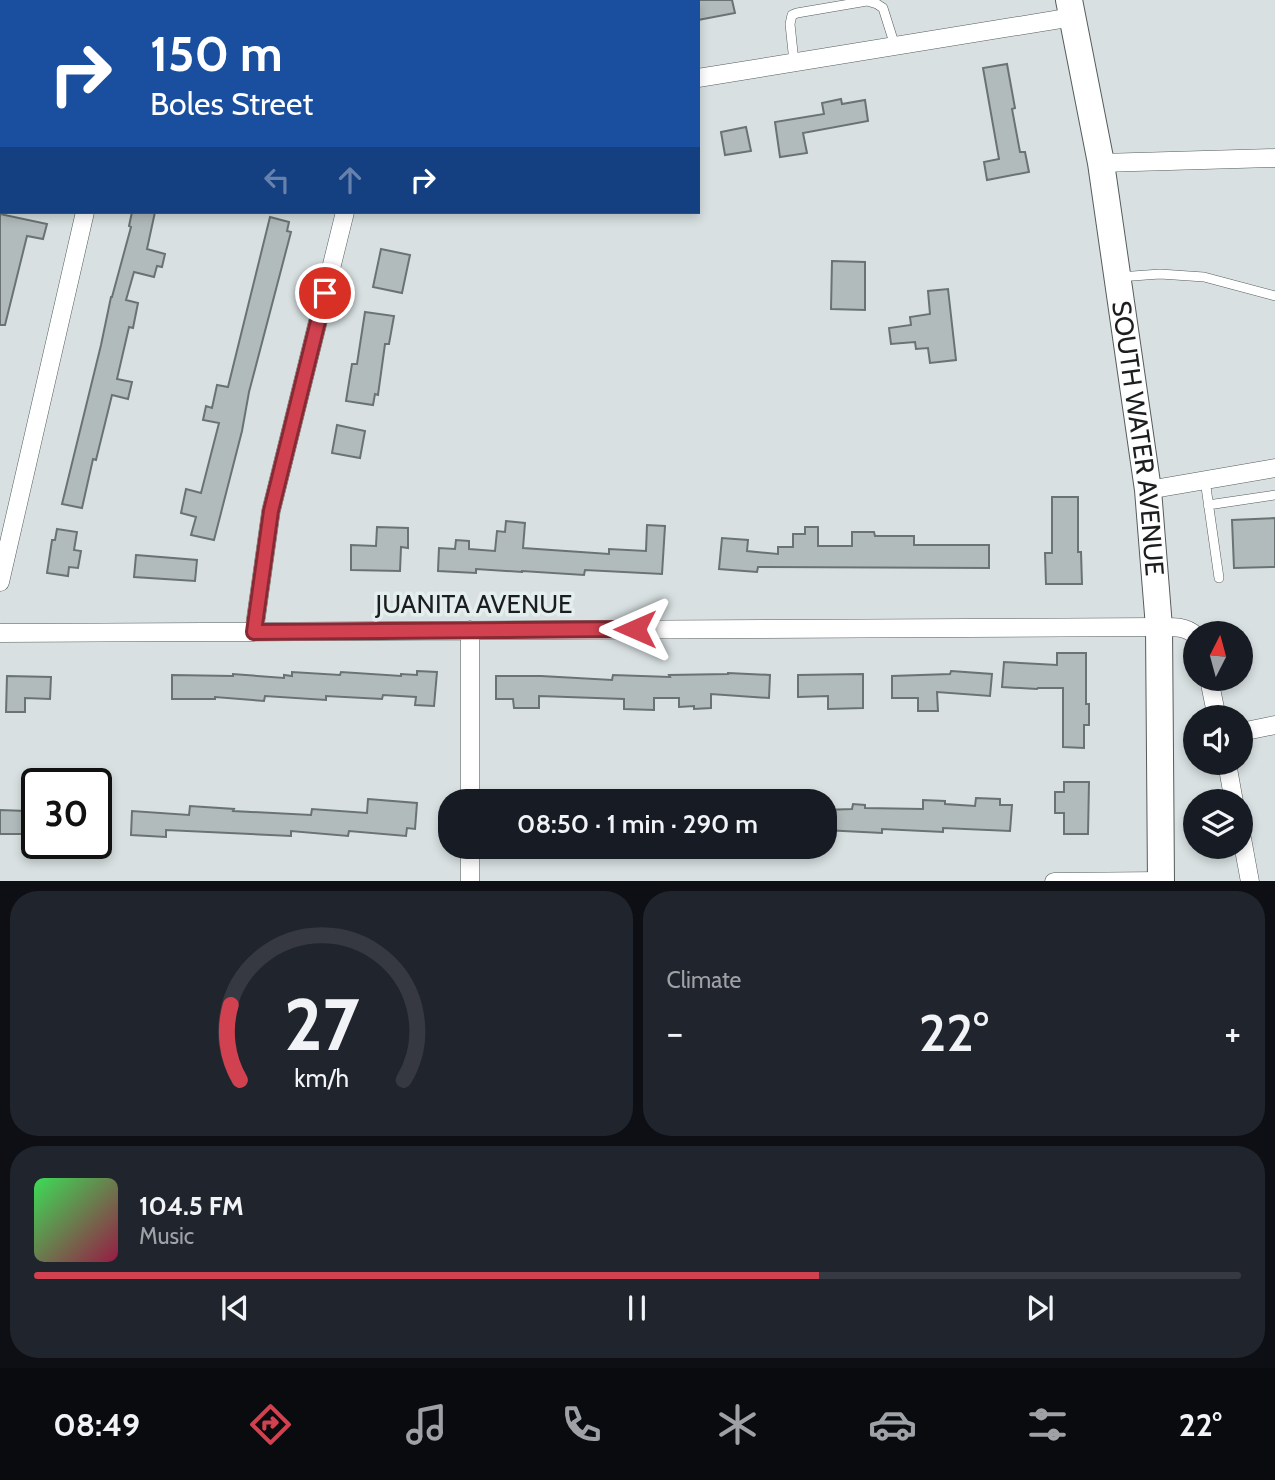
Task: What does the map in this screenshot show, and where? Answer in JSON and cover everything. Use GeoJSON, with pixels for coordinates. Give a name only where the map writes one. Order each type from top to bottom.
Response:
{"type":"FeatureCollection","features":[{"type":"Feature","properties":{"kind":"main road","name":"SOUTH WATER AVENUE"},"geometry":{"type":"LineString","coordinates":[[1071,8],[1101,163],[1148,490],[1159,627],[1161,881]]}},
{"type":"Feature","properties":{"kind":"street"},"geometry":{"type":"LineString","coordinates":[[700,78],[895,46],[1071,8]]}},
{"type":"Feature","properties":{"kind":"street"},"geometry":{"type":"LineString","coordinates":[[1101,163],[1275,158]]}},
{"type":"Feature","properties":{"kind":"street"},"geometry":{"type":"LineString","coordinates":[[0,582],[85,214]]}},
{"type":"Feature","properties":{"kind":"street"},"geometry":{"type":"LineString","coordinates":[[254,632],[271,511],[345,214]]}},
{"type":"Feature","properties":{"kind":"street"},"geometry":{"type":"LineString","coordinates":[[1148,490],[1275,468]]}},
{"type":"Feature","properties":{"kind":"street","name":"JUANITA AVENUE"},"geometry":{"type":"LineString","coordinates":[[0,633],[1183,629]]}},
{"type":"Feature","properties":{"kind":"street"},"geometry":{"type":"LineString","coordinates":[[470,630],[470,789]]}},
{"type":"Feature","properties":{"kind":"street"},"geometry":{"type":"LineString","coordinates":[[1253,730],[1275,725]]}},
{"type":"Feature","properties":{"kind":"street"},"geometry":{"type":"LineString","coordinates":[[470,859],[470,881]]}},
{"type":"Feature","properties":{"kind":"street"},"geometry":{"type":"LineString","coordinates":[[1246,859],[1250,881]]}},
{"type":"Feature","properties":{"kind":"street"},"geometry":{"type":"LineString","coordinates":[[1054,881],[1161,881]]}},
{"type":"Feature","properties":{"kind":"lane"},"geometry":{"type":"LineString","coordinates":[[794,62],[790,20],[792,15],[867,1],[883,8],[895,46]]}},
{"type":"Feature","properties":{"kind":"lane"},"geometry":{"type":"LineString","coordinates":[[1117,277],[1160,274],[1204,277],[1275,296]]}},
{"type":"Feature","properties":{"kind":"lane"},"geometry":{"type":"LineString","coordinates":[[1205,480],[1219,578]]}},
{"type":"Feature","properties":{"kind":"lane"},"geometry":{"type":"LineString","coordinates":[[1208,505],[1275,495]]}},
{"type":"Feature","properties":{"kind":"building"},"geometry":{"type":"Polygon","coordinates":[[[700,0],[732,0],[735,13],[700,20],[700,0]]]}},
{"type":"Feature","properties":{"kind":"building"},"geometry":{"type":"Polygon","coordinates":[[[1007,64],[1020,152],[1025,152],[1029,172],[987,180],[984,162],[999,159],[983,68],[1007,64]]]}},
{"type":"Feature","properties":{"kind":"building"},"geometry":{"type":"Polygon","coordinates":[[[841,99],[842,104],[865,100],[868,121],[803,133],[807,153],[780,157],[775,122],[824,114],[822,103],[841,99]]]}},
{"type":"Feature","properties":{"kind":"building"},"geometry":{"type":"Polygon","coordinates":[[[746,127],[751,151],[725,155],[721,132],[746,127]]]}},
{"type":"Feature","properties":{"kind":"building"},"geometry":{"type":"Polygon","coordinates":[[[0,214],[47,224],[43,239],[27,236],[5,325],[0,325],[0,214]]]}},
{"type":"Feature","properties":{"kind":"building"},"geometry":{"type":"Polygon","coordinates":[[[132,214],[155,214],[147,249],[165,254],[162,267],[157,266],[154,277],[134,272],[126,300],[138,303],[133,328],[129,327],[117,379],[132,382],[128,399],[112,395],[82,508],[62,504],[111,297],[131,227],[132,214]]]}},
{"type":"Feature","properties":{"kind":"building"},"geometry":{"type":"Polygon","coordinates":[[[270,217],[289,222],[287,231],[291,232],[214,540],[191,535],[196,517],[181,513],[186,489],[201,493],[219,423],[203,420],[206,406],[212,408],[217,385],[228,387],[270,217]]]}},
{"type":"Feature","properties":{"kind":"building"},"geometry":{"type":"Polygon","coordinates":[[[381,249],[410,255],[402,293],[373,287],[381,249]]]}},
{"type":"Feature","properties":{"kind":"building"},"geometry":{"type":"Polygon","coordinates":[[[832,261],[865,262],[865,310],[831,309],[832,261]]]}},
{"type":"Feature","properties":{"kind":"building"},"geometry":{"type":"Polygon","coordinates":[[[948,289],[956,360],[930,363],[928,348],[916,349],[915,342],[891,344],[889,328],[911,325],[910,317],[930,314],[928,291],[948,289]]]}},
{"type":"Feature","properties":{"kind":"building"},"geometry":{"type":"Polygon","coordinates":[[[365,312],[394,316],[389,344],[385,344],[378,395],[375,394],[373,405],[346,401],[352,364],[357,364],[365,312]]]}},
{"type":"Feature","properties":{"kind":"building"},"geometry":{"type":"Polygon","coordinates":[[[337,425],[365,431],[360,458],[332,453],[337,425]]]}},
{"type":"Feature","properties":{"kind":"building"},"geometry":{"type":"Polygon","coordinates":[[[1052,497],[1078,497],[1078,552],[1081,552],[1082,584],[1046,584],[1045,553],[1052,553],[1052,497]]]}},
{"type":"Feature","properties":{"kind":"building"},"geometry":{"type":"Polygon","coordinates":[[[1275,518],[1275,567],[1234,568],[1232,520],[1275,518]]]}},
{"type":"Feature","properties":{"kind":"building"},"geometry":{"type":"Polygon","coordinates":[[[506,521],[525,523],[523,548],[609,554],[609,549],[646,551],[647,525],[665,526],[662,574],[585,570],[584,575],[476,569],[476,573],[438,571],[439,548],[455,549],[456,540],[469,541],[469,549],[495,551],[497,531],[505,532],[506,521]]]}},
{"type":"Feature","properties":{"kind":"building"},"geometry":{"type":"Polygon","coordinates":[[[377,527],[408,528],[408,548],[401,547],[400,571],[351,570],[351,545],[376,546],[377,527]]]}},
{"type":"Feature","properties":{"kind":"building"},"geometry":{"type":"Polygon","coordinates":[[[805,527],[818,527],[818,546],[852,546],[852,532],[874,532],[875,536],[914,536],[914,545],[989,545],[989,568],[758,567],[757,572],[719,569],[722,538],[748,540],[747,551],[778,554],[778,547],[793,547],[793,534],[805,534],[805,527]]]}},
{"type":"Feature","properties":{"kind":"building"},"geometry":{"type":"Polygon","coordinates":[[[57,529],[77,532],[74,550],[81,551],[78,568],[69,567],[68,576],[47,573],[52,540],[55,540],[57,529]]]}},
{"type":"Feature","properties":{"kind":"building"},"geometry":{"type":"Polygon","coordinates":[[[136,555],[197,560],[195,581],[134,577],[136,555]]]}},
{"type":"Feature","properties":{"kind":"building"},"geometry":{"type":"Polygon","coordinates":[[[1057,653],[1086,653],[1086,704],[1089,704],[1089,725],[1084,725],[1084,748],[1063,747],[1063,688],[1002,687],[1004,662],[1057,665],[1057,653]]]}},
{"type":"Feature","properties":{"kind":"building"},"geometry":{"type":"Polygon","coordinates":[[[417,671],[437,672],[434,706],[415,705],[416,697],[383,695],[382,699],[326,696],[326,700],[265,696],[264,701],[215,697],[172,699],[172,675],[233,674],[284,678],[284,675],[292,676],[292,672],[401,676],[417,675],[417,671]]]}},
{"type":"Feature","properties":{"kind":"building"},"geometry":{"type":"Polygon","coordinates":[[[951,671],[992,674],[990,696],[937,692],[938,711],[918,711],[918,698],[892,698],[892,676],[950,674],[951,671]]]}},
{"type":"Feature","properties":{"kind":"building"},"geometry":{"type":"Polygon","coordinates":[[[863,674],[863,708],[828,709],[828,696],[798,697],[798,675],[863,674]]]}},
{"type":"Feature","properties":{"kind":"building"},"geometry":{"type":"Polygon","coordinates":[[[613,675],[670,677],[669,675],[770,675],[769,698],[711,694],[711,708],[694,709],[694,706],[679,707],[679,698],[654,698],[654,710],[624,709],[624,699],[539,696],[539,708],[514,708],[513,699],[496,699],[496,676],[612,680],[613,675]]]}},
{"type":"Feature","properties":{"kind":"building"},"geometry":{"type":"Polygon","coordinates":[[[7,676],[51,677],[50,699],[25,698],[25,712],[6,712],[7,676]]]}},
{"type":"Feature","properties":{"kind":"building"},"geometry":{"type":"Polygon","coordinates":[[[1064,782],[1089,782],[1088,834],[1064,834],[1064,813],[1055,813],[1055,792],[1064,792],[1064,782]]]}},
{"type":"Feature","properties":{"kind":"building"},"geometry":{"type":"Polygon","coordinates":[[[976,798],[1000,799],[1000,805],[1012,805],[1010,831],[943,828],[943,832],[882,829],[882,833],[837,831],[837,810],[852,809],[853,804],[865,805],[865,808],[923,809],[923,800],[975,806],[976,798]]]}},
{"type":"Feature","properties":{"kind":"building"},"geometry":{"type":"Polygon","coordinates":[[[368,799],[417,803],[415,829],[407,828],[406,836],[349,831],[348,836],[291,831],[291,836],[166,830],[166,837],[131,835],[132,811],[189,815],[190,806],[311,815],[312,809],[367,813],[368,799]]]}},
{"type":"Feature","properties":{"kind":"building"},"geometry":{"type":"Polygon","coordinates":[[[0,810],[21,811],[21,834],[0,834],[0,810]]]}},
{"type":"Feature","properties":{"kind":"route"},"geometry":{"type":"LineString","coordinates":[[325,293],[271,511],[254,632],[635,629]]}}]}
